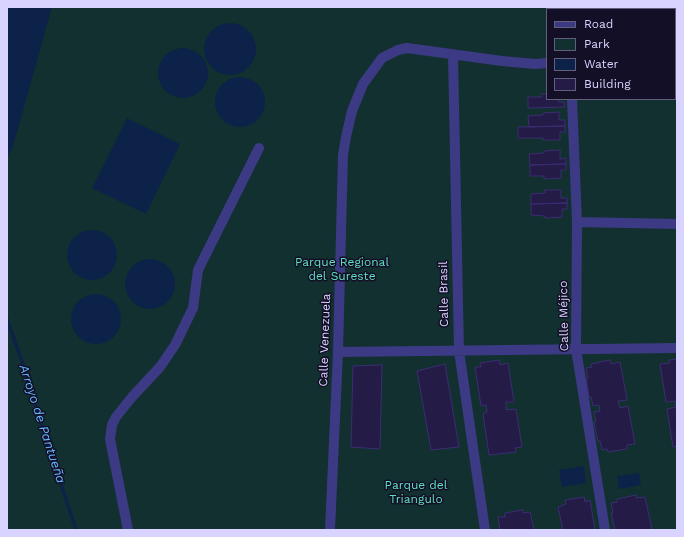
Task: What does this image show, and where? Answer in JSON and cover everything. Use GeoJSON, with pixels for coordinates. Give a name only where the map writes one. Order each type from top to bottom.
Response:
{"type":"FeatureCollection","features":[{"type":"Feature","properties":{"kind":"street","name":"Calle Venezuela"},"geometry":{"type":"LineString","coordinates":[[330,530],[338,352],[343,155],[352,111],[363,84],[382,58],[398,50],[407,48],[453,55]]}},
{"type":"Feature","properties":{"kind":"street"},"geometry":{"type":"LineString","coordinates":[[453,55],[535,64],[546,63]]}},
{"type":"Feature","properties":{"kind":"street","name":"Calle Brasil"},"geometry":{"type":"LineString","coordinates":[[453,55],[459,351],[485,530]]}},
{"type":"Feature","properties":{"kind":"street","name":"Calle Méjico"},"geometry":{"type":"LineString","coordinates":[[572,100],[577,222],[576,349],[605,530]]}},
{"type":"Feature","properties":{"kind":"street"},"geometry":{"type":"LineString","coordinates":[[128,530],[110,439],[112,425],[116,417],[132,397],[160,367],[176,345],[193,308],[198,270],[259,148]]}},
{"type":"Feature","properties":{"kind":"street"},"geometry":{"type":"LineString","coordinates":[[577,222],[677,224]]}},
{"type":"Feature","properties":{"kind":"street"},"geometry":{"type":"LineString","coordinates":[[338,352],[677,348]]}},
{"type":"Feature","properties":{"kind":"green space","name":"Parque Regional del Sureste"},"geometry":{"type":"Polygon","coordinates":[[[7,7],[677,7],[677,530],[7,530],[7,7]]]}},
{"type":"Feature","properties":{"kind":"water"},"geometry":{"type":"Polygon","coordinates":[[[7,7],[52,7],[13,146],[7,159],[7,7]]]}},
{"type":"Feature","properties":{"kind":"water"},"geometry":{"type":"Polygon","coordinates":[[[230,23],[240,25],[248,31],[254,39],[256,49],[254,59],[248,67],[240,73],[230,75],[220,73],[212,67],[206,59],[204,49],[206,39],[212,31],[220,25],[230,23]]]}},
{"type":"Feature","properties":{"kind":"water"},"geometry":{"type":"Polygon","coordinates":[[[188,48],[193,49],[201,55],[207,63],[207,83],[201,91],[193,97],[178,98],[173,97],[165,91],[159,83],[158,68],[159,63],[165,55],[173,49],[188,48]]]}},
{"type":"Feature","properties":{"kind":"water"},"geometry":{"type":"Polygon","coordinates":[[[245,77],[250,78],[258,84],[264,92],[264,112],[258,120],[250,126],[235,127],[230,126],[222,120],[216,112],[215,97],[216,92],[222,84],[230,78],[245,77]]]}},
{"type":"Feature","properties":{"kind":"water"},"geometry":{"type":"Polygon","coordinates":[[[127,118],[180,144],[146,214],[92,188],[127,118]]]}},
{"type":"Feature","properties":{"kind":"water"},"geometry":{"type":"Polygon","coordinates":[[[97,230],[102,231],[110,237],[116,245],[116,265],[110,273],[102,279],[87,280],[82,279],[74,273],[68,265],[67,250],[68,245],[74,237],[82,231],[97,230]]]}},
{"type":"Feature","properties":{"kind":"water"},"geometry":{"type":"Polygon","coordinates":[[[155,259],[160,260],[168,266],[174,274],[174,294],[168,302],[160,308],[145,309],[140,308],[132,302],[126,294],[125,279],[126,274],[132,266],[140,260],[155,259]]]}},
{"type":"Feature","properties":{"kind":"water"},"geometry":{"type":"Polygon","coordinates":[[[101,294],[106,295],[114,301],[120,309],[120,329],[114,337],[106,343],[91,344],[86,343],[78,337],[72,329],[71,314],[72,309],[78,301],[86,295],[101,294]]]}},
{"type":"Feature","properties":{"kind":"water"},"geometry":{"type":"Polygon","coordinates":[[[584,466],[586,483],[562,487],[559,470],[584,466]]]}},
{"type":"Feature","properties":{"kind":"water"},"geometry":{"type":"Polygon","coordinates":[[[639,473],[641,485],[619,489],[617,476],[639,473]]]}},
{"type":"Feature","properties":{"kind":"building"},"geometry":{"type":"Polygon","coordinates":[[[542,94],[546,94],[546,100],[558,100],[559,102],[564,102],[565,107],[528,108],[528,97],[542,97],[542,94]]]}},
{"type":"Feature","properties":{"kind":"building"},"geometry":{"type":"Polygon","coordinates":[[[559,112],[559,120],[565,120],[565,126],[529,127],[528,116],[559,112]]]}},
{"type":"Feature","properties":{"kind":"building"},"geometry":{"type":"Polygon","coordinates":[[[565,126],[565,132],[560,132],[560,140],[518,138],[518,127],[565,126]]]}},
{"type":"Feature","properties":{"kind":"building"},"geometry":{"type":"Polygon","coordinates":[[[560,150],[560,159],[566,158],[566,164],[530,165],[529,154],[560,150]]]}},
{"type":"Feature","properties":{"kind":"building"},"geometry":{"type":"Polygon","coordinates":[[[566,164],[566,170],[561,170],[561,178],[544,179],[544,176],[530,176],[530,165],[566,164]]]}},
{"type":"Feature","properties":{"kind":"building"},"geometry":{"type":"Polygon","coordinates":[[[545,190],[561,190],[561,198],[567,198],[567,203],[531,204],[531,194],[545,193],[545,190]]]}},
{"type":"Feature","properties":{"kind":"building"},"geometry":{"type":"Polygon","coordinates":[[[567,203],[567,209],[562,209],[562,217],[545,218],[545,216],[531,215],[531,204],[567,203]]]}},
{"type":"Feature","properties":{"kind":"building"},"geometry":{"type":"Polygon","coordinates":[[[677,359],[677,446],[673,447],[667,409],[676,407],[675,401],[666,402],[660,364],[669,363],[669,360],[677,359]]]}},
{"type":"Feature","properties":{"kind":"building"},"geometry":{"type":"Polygon","coordinates":[[[499,360],[500,365],[508,363],[514,402],[506,402],[506,410],[516,409],[522,447],[515,448],[516,452],[489,455],[483,414],[487,412],[486,405],[481,406],[475,367],[481,367],[480,363],[499,360]]]}},
{"type":"Feature","properties":{"kind":"building"},"geometry":{"type":"Polygon","coordinates":[[[610,360],[611,364],[620,362],[627,400],[618,401],[620,408],[628,406],[635,444],[627,445],[627,449],[608,452],[607,449],[602,450],[600,441],[598,441],[594,422],[596,422],[594,412],[600,411],[599,405],[593,406],[591,397],[589,397],[586,368],[592,367],[591,364],[610,360]]]}},
{"type":"Feature","properties":{"kind":"building"},"geometry":{"type":"Polygon","coordinates":[[[445,364],[459,447],[431,450],[417,371],[445,364]]]}},
{"type":"Feature","properties":{"kind":"building"},"geometry":{"type":"Polygon","coordinates":[[[382,365],[380,449],[351,447],[353,366],[382,365]]]}},
{"type":"Feature","properties":{"kind":"building"},"geometry":{"type":"Polygon","coordinates":[[[636,495],[636,498],[645,497],[652,530],[615,530],[611,513],[613,513],[611,503],[617,502],[617,499],[636,495]]]}},
{"type":"Feature","properties":{"kind":"building"},"geometry":{"type":"Polygon","coordinates":[[[584,497],[585,502],[590,500],[595,530],[563,530],[558,507],[566,504],[565,500],[584,497]]]}},
{"type":"Feature","properties":{"kind":"building"},"geometry":{"type":"Polygon","coordinates":[[[523,510],[523,513],[530,512],[534,530],[500,530],[498,517],[505,517],[505,513],[523,510]]]}},
{"type":"Feature","properties":{"kind":"waterway","name":"Arroyo de Pantueña"},"geometry":{"type":"LineString","coordinates":[[7,319],[27,376],[76,530]]}},
{"type":"Feature","properties":{"kind":"park label","name":"Parque del Triangulo"},"geometry":{"type":"Point","coordinates":[416,492]}}]}
